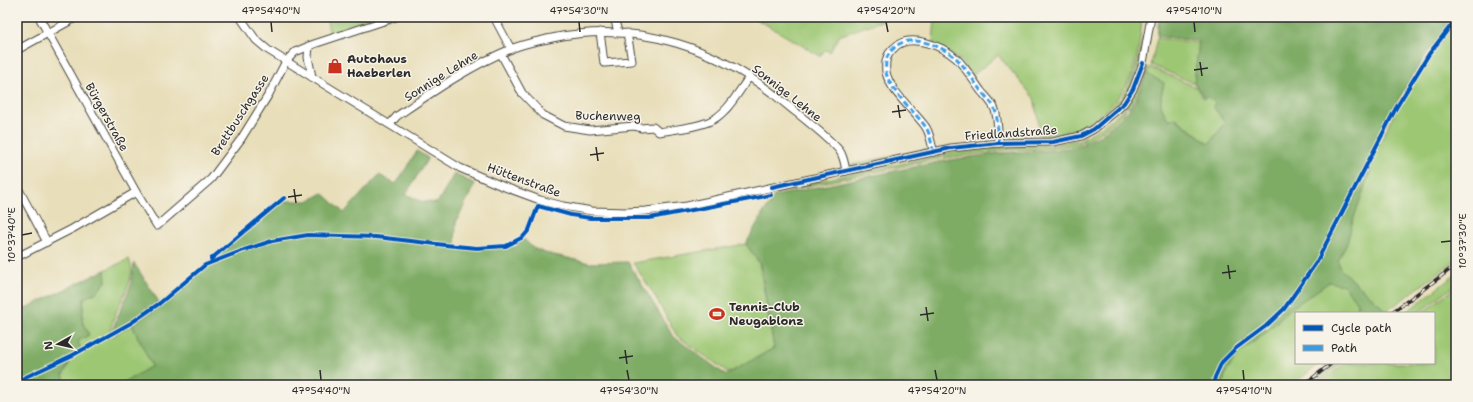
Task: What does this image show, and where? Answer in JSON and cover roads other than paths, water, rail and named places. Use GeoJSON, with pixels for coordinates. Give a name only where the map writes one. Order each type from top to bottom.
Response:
{"type":"FeatureCollection","features":[{"type":"Feature","properties":{"kind":"street","name":"Bürgerstraße"},"geometry":{"type":"LineString","coordinates":[[39,17],[136,192],[157,226]]}},
{"type":"Feature","properties":{"kind":"street"},"geometry":{"type":"LineString","coordinates":[[17,50],[77,17]]}},
{"type":"Feature","properties":{"kind":"street","name":"Hüttenstraße"},"geometry":{"type":"LineString","coordinates":[[240,17],[256,40],[268,50],[460,168],[540,200],[563,206],[592,210],[626,212],[670,208],[736,196],[846,171]]}},
{"type":"Feature","properties":{"kind":"street"},"geometry":{"type":"LineString","coordinates":[[286,61],[295,52],[309,46],[396,17]]}},
{"type":"Feature","properties":{"kind":"street"},"geometry":{"type":"LineString","coordinates":[[494,17],[511,49]]}},
{"type":"Feature","properties":{"kind":"street"},"geometry":{"type":"LineString","coordinates":[[614,17],[618,32]]}},
{"type":"Feature","properties":{"kind":"street","name":"Friedlandstraße"},"geometry":{"type":"LineString","coordinates":[[846,171],[963,147],[999,143],[1038,143],[1081,136],[1106,120],[1124,103],[1133,89],[1147,47],[1151,17]]}},
{"type":"Feature","properties":{"kind":"street"},"geometry":{"type":"LineString","coordinates":[[600,32],[604,63],[632,61],[627,33]]}},
{"type":"Feature","properties":{"kind":"street","name":"Sonnige Lehne"},"geometry":{"type":"LineString","coordinates":[[390,124],[397,116],[457,76],[480,63],[511,49],[571,34],[618,32],[687,45],[717,58],[750,76],[776,95],[832,143],[841,152],[846,171]]}},
{"type":"Feature","properties":{"kind":"street"},"geometry":{"type":"LineString","coordinates":[[934,152],[926,127],[891,84],[887,75],[885,65],[888,54],[897,44],[907,41],[918,41],[938,48],[947,52],[957,60],[995,110],[999,143]]}},
{"type":"Feature","properties":{"kind":"street"},"geometry":{"type":"LineString","coordinates":[[309,46],[308,57],[312,77]]}},
{"type":"Feature","properties":{"kind":"street","name":"Buchenweg"},"geometry":{"type":"LineString","coordinates":[[501,54],[522,93],[543,115],[564,126],[590,130],[634,126],[641,128],[653,127],[659,132],[687,128],[710,122],[728,106],[750,76]]}},
{"type":"Feature","properties":{"kind":"street","name":"Brettbuschgasse"},"geometry":{"type":"LineString","coordinates":[[157,226],[211,179],[241,139],[269,94],[286,61]]}},
{"type":"Feature","properties":{"kind":"street"},"geometry":{"type":"LineString","coordinates":[[17,186],[47,242]]}},
{"type":"Feature","properties":{"kind":"street"},"geometry":{"type":"LineString","coordinates":[[17,257],[47,242],[136,192]]}},
{"type":"Feature","properties":{"kind":"railway"},"geometry":{"type":"LineString","coordinates":[[1392,312],[1456,265]]}},
{"type":"Feature","properties":{"kind":"railway"},"geometry":{"type":"LineString","coordinates":[[1304,385],[1331,364]]}},
{"type":"Feature","properties":{"kind":"place","name":"Autohaus Haeberlen"},"geometry":{"type":"Point","coordinates":[335,66]}},
{"type":"Feature","properties":{"kind":"place","name":"Tennis-Club Neugablonz"},"geometry":{"type":"Point","coordinates":[717,314]}}]}
